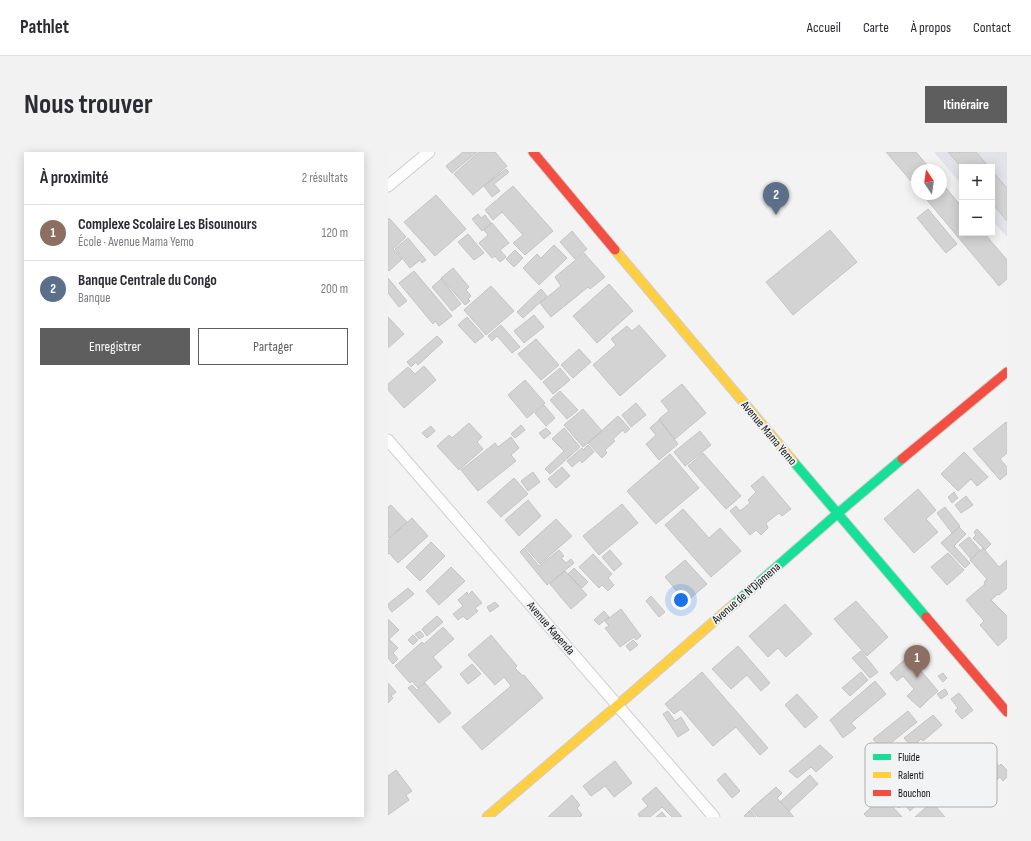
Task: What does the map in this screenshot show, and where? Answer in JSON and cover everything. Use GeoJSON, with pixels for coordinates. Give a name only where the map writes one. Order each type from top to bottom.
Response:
{"type":"FeatureCollection","features":[{"type":"Feature","properties":{"kind":"street"},"geometry":{"type":"LineString","coordinates":[[388,186],[429,152]]}},
{"type":"Feature","properties":{"kind":"street","name":"Avenue Mama Yemo"},"geometry":{"type":"LineString","coordinates":[[533,152],[837,514],[1007,712]]}},
{"type":"Feature","properties":{"kind":"street","name":"Avenue de N'Djamena"},"geometry":{"type":"LineString","coordinates":[[487,817],[837,514],[1007,372]]}},
{"type":"Feature","properties":{"kind":"street","name":"Avenue Kapenda"},"geometry":{"type":"LineString","coordinates":[[388,440],[714,817]]}},
{"type":"Feature","properties":{"kind":"shaded area"},"geometry":{"type":"Polygon","coordinates":[[[934,152],[1007,152],[1007,237],[995,223],[995,164],[959,164],[959,181],[947,167],[947,164],[944,164],[934,152]]]}},
{"type":"Feature","properties":{"kind":"building"},"geometry":{"type":"Polygon","coordinates":[[[463,152],[477,152],[452,173],[446,166],[463,152]]]}},
{"type":"Feature","properties":{"kind":"building"},"geometry":{"type":"Polygon","coordinates":[[[479,152],[495,152],[507,166],[473,195],[454,174],[479,152]]]}},
{"type":"Feature","properties":{"kind":"building"},"geometry":{"type":"Polygon","coordinates":[[[886,152],[916,152],[926,164],[911,164],[911,181],[886,152]]]}},
{"type":"Feature","properties":{"kind":"building"},"geometry":{"type":"Polygon","coordinates":[[[948,152],[976,152],[986,164],[959,164],[948,152]]]}},
{"type":"Feature","properties":{"kind":"building"},"geometry":{"type":"Polygon","coordinates":[[[506,169],[509,172],[494,184],[500,191],[492,197],[484,186],[506,169]]]}},
{"type":"Feature","properties":{"kind":"building"},"geometry":{"type":"Polygon","coordinates":[[[995,174],[1007,188],[1007,221],[995,207],[995,174]]]}},
{"type":"Feature","properties":{"kind":"building"},"geometry":{"type":"Polygon","coordinates":[[[513,186],[553,231],[525,255],[513,243],[523,235],[502,212],[493,220],[485,210],[513,186]]]}},
{"type":"Feature","properties":{"kind":"building"},"geometry":{"type":"Polygon","coordinates":[[[947,189],[959,203],[959,236],[987,236],[1007,260],[1007,279],[999,286],[927,200],[947,200],[947,189]]]}},
{"type":"Feature","properties":{"kind":"building"},"geometry":{"type":"Polygon","coordinates":[[[436,195],[466,229],[435,256],[404,222],[436,195]]]}},
{"type":"Feature","properties":{"kind":"building"},"geometry":{"type":"Polygon","coordinates":[[[928,209],[957,244],[946,253],[917,218],[928,209]]]}},
{"type":"Feature","properties":{"kind":"building"},"geometry":{"type":"Polygon","coordinates":[[[478,214],[481,218],[485,215],[491,223],[482,231],[472,219],[478,214]]]}},
{"type":"Feature","properties":{"kind":"building"},"geometry":{"type":"Polygon","coordinates":[[[389,218],[406,237],[393,249],[402,259],[389,271],[388,219],[389,218]]]}},
{"type":"Feature","properties":{"kind":"building"},"geometry":{"type":"Polygon","coordinates":[[[492,223],[509,243],[500,250],[506,257],[500,262],[495,256],[492,258],[479,243],[488,235],[484,230],[492,223]]]}},
{"type":"Feature","properties":{"kind":"building"},"geometry":{"type":"Polygon","coordinates":[[[830,230],[857,262],[793,315],[766,282],[830,230]]]}},
{"type":"Feature","properties":{"kind":"building"},"geometry":{"type":"Polygon","coordinates":[[[572,231],[587,249],[575,259],[560,242],[572,231]]]}},
{"type":"Feature","properties":{"kind":"building"},"geometry":{"type":"Polygon","coordinates":[[[468,234],[484,253],[474,260],[458,242],[468,234]]]}},
{"type":"Feature","properties":{"kind":"building"},"geometry":{"type":"Polygon","coordinates":[[[408,238],[426,260],[422,263],[420,260],[410,268],[395,249],[408,238]]]}},
{"type":"Feature","properties":{"kind":"building"},"geometry":{"type":"Polygon","coordinates":[[[554,245],[567,258],[539,285],[523,268],[537,254],[541,258],[554,245]]]}},
{"type":"Feature","properties":{"kind":"building"},"geometry":{"type":"Polygon","coordinates":[[[515,250],[523,258],[514,267],[506,259],[515,250]]]}},
{"type":"Feature","properties":{"kind":"building"},"geometry":{"type":"Polygon","coordinates":[[[584,253],[605,277],[590,289],[588,287],[551,317],[540,303],[561,286],[555,277],[584,253]]]}},
{"type":"Feature","properties":{"kind":"building"},"geometry":{"type":"Polygon","coordinates":[[[453,268],[469,287],[466,290],[471,296],[468,299],[470,301],[465,305],[441,278],[453,268]]]}},
{"type":"Feature","properties":{"kind":"building"},"geometry":{"type":"Polygon","coordinates":[[[414,271],[452,316],[439,326],[435,321],[433,324],[399,283],[414,271]]]}},
{"type":"Feature","properties":{"kind":"building"},"geometry":{"type":"Polygon","coordinates":[[[388,278],[407,301],[399,307],[388,293],[388,278]]]}},
{"type":"Feature","properties":{"kind":"building"},"geometry":{"type":"Polygon","coordinates":[[[441,279],[461,304],[452,311],[432,287],[441,279]]]}},
{"type":"Feature","properties":{"kind":"building"},"geometry":{"type":"Polygon","coordinates":[[[609,284],[633,311],[597,343],[573,316],[609,284]]]}},
{"type":"Feature","properties":{"kind":"building"},"geometry":{"type":"Polygon","coordinates":[[[491,286],[514,311],[486,335],[464,310],[491,286]]]}},
{"type":"Feature","properties":{"kind":"building"},"geometry":{"type":"Polygon","coordinates":[[[541,289],[547,296],[523,318],[517,312],[541,289]]]}},
{"type":"Feature","properties":{"kind":"building"},"geometry":{"type":"Polygon","coordinates":[[[534,315],[544,327],[524,343],[514,331],[534,315]]]}},
{"type":"Feature","properties":{"kind":"building"},"geometry":{"type":"Polygon","coordinates":[[[388,317],[404,334],[388,348],[388,317]]]}},
{"type":"Feature","properties":{"kind":"building"},"geometry":{"type":"Polygon","coordinates":[[[467,317],[484,336],[475,343],[458,325],[467,317]]]}},
{"type":"Feature","properties":{"kind":"building"},"geometry":{"type":"Polygon","coordinates":[[[501,325],[520,347],[512,353],[497,336],[492,341],[488,336],[501,325]]]}},
{"type":"Feature","properties":{"kind":"building"},"geometry":{"type":"Polygon","coordinates":[[[639,325],[666,356],[620,396],[593,365],[616,345],[611,339],[627,326],[632,331],[639,325]]]}},
{"type":"Feature","properties":{"kind":"building"},"geometry":{"type":"Polygon","coordinates":[[[437,336],[443,342],[418,365],[416,362],[411,367],[407,362],[437,336]]]}},
{"type":"Feature","properties":{"kind":"building"},"geometry":{"type":"Polygon","coordinates":[[[536,339],[559,365],[541,380],[518,354],[536,339]]]}},
{"type":"Feature","properties":{"kind":"building"},"geometry":{"type":"Polygon","coordinates":[[[579,349],[591,362],[573,378],[561,365],[579,349]]]}},
{"type":"Feature","properties":{"kind":"building"},"geometry":{"type":"Polygon","coordinates":[[[424,366],[436,380],[404,408],[388,390],[388,384],[408,367],[415,374],[424,366]]]}},
{"type":"Feature","properties":{"kind":"building"},"geometry":{"type":"Polygon","coordinates":[[[560,368],[570,380],[553,394],[543,382],[560,368]]]}},
{"type":"Feature","properties":{"kind":"building"},"geometry":{"type":"Polygon","coordinates":[[[525,380],[545,403],[527,418],[508,395],[525,380]]]}},
{"type":"Feature","properties":{"kind":"building"},"geometry":{"type":"Polygon","coordinates":[[[682,384],[706,413],[675,439],[659,419],[669,411],[661,401],[682,384]]]}},
{"type":"Feature","properties":{"kind":"building"},"geometry":{"type":"Polygon","coordinates":[[[560,391],[578,410],[567,419],[550,400],[560,391]]]}},
{"type":"Feature","properties":{"kind":"building"},"geometry":{"type":"Polygon","coordinates":[[[636,403],[646,415],[631,427],[622,415],[636,403]]]}},
{"type":"Feature","properties":{"kind":"building"},"geometry":{"type":"Polygon","coordinates":[[[544,405],[555,418],[546,426],[535,413],[544,405]]]}},
{"type":"Feature","properties":{"kind":"building"},"geometry":{"type":"Polygon","coordinates":[[[583,409],[602,431],[583,447],[564,425],[583,409]]]}},
{"type":"Feature","properties":{"kind":"building"},"geometry":{"type":"Polygon","coordinates":[[[618,416],[630,429],[625,433],[623,430],[613,439],[615,441],[605,450],[607,453],[602,458],[588,443],[618,416]]]}},
{"type":"Feature","properties":{"kind":"building"},"geometry":{"type":"Polygon","coordinates":[[[659,420],[678,444],[659,460],[646,444],[656,435],[650,428],[659,420]]]}},
{"type":"Feature","properties":{"kind":"building"},"geometry":{"type":"Polygon","coordinates":[[[1006,422],[1007,453],[1000,459],[1007,467],[1007,474],[1000,480],[973,449],[1006,422]]]}},
{"type":"Feature","properties":{"kind":"building"},"geometry":{"type":"Polygon","coordinates":[[[469,423],[482,437],[477,442],[483,449],[459,470],[437,446],[449,435],[452,438],[469,423]]]}},
{"type":"Feature","properties":{"kind":"building"},"geometry":{"type":"Polygon","coordinates":[[[521,425],[525,430],[515,438],[511,434],[521,425]]]}},
{"type":"Feature","properties":{"kind":"building"},"geometry":{"type":"Polygon","coordinates":[[[431,426],[435,431],[427,438],[422,433],[431,426]]]}},
{"type":"Feature","properties":{"kind":"building"},"geometry":{"type":"Polygon","coordinates":[[[546,428],[551,433],[544,439],[539,433],[546,428]]]}},
{"type":"Feature","properties":{"kind":"building"},"geometry":{"type":"Polygon","coordinates":[[[564,428],[580,447],[550,474],[545,469],[564,451],[552,439],[564,428]]]}},
{"type":"Feature","properties":{"kind":"building"},"geometry":{"type":"Polygon","coordinates":[[[700,431],[711,445],[685,466],[674,452],[700,431]]]}},
{"type":"Feature","properties":{"kind":"building"},"geometry":{"type":"Polygon","coordinates":[[[511,437],[519,448],[511,455],[516,461],[478,491],[461,470],[495,443],[498,447],[511,437]]]}},
{"type":"Feature","properties":{"kind":"building"},"geometry":{"type":"Polygon","coordinates":[[[588,445],[594,452],[582,463],[580,460],[572,467],[567,461],[582,448],[583,450],[588,445]]]}},
{"type":"Feature","properties":{"kind":"building"},"geometry":{"type":"Polygon","coordinates":[[[964,452],[988,477],[977,486],[971,479],[958,491],[941,474],[964,452]]]}},
{"type":"Feature","properties":{"kind":"building"},"geometry":{"type":"Polygon","coordinates":[[[703,453],[741,496],[726,509],[688,466],[703,453]]]}},
{"type":"Feature","properties":{"kind":"building"},"geometry":{"type":"Polygon","coordinates":[[[670,454],[699,488],[656,524],[627,491],[670,454]]]}},
{"type":"Feature","properties":{"kind":"building"},"geometry":{"type":"Polygon","coordinates":[[[562,467],[570,476],[556,488],[548,479],[562,467]]]}},
{"type":"Feature","properties":{"kind":"building"},"geometry":{"type":"Polygon","coordinates":[[[533,472],[540,482],[528,491],[521,481],[533,472]]]}},
{"type":"Feature","properties":{"kind":"building"},"geometry":{"type":"Polygon","coordinates":[[[763,476],[791,509],[782,516],[779,513],[766,523],[768,528],[761,535],[756,530],[750,535],[730,511],[736,506],[740,511],[750,503],[748,500],[756,492],[751,486],[763,476]]]}},
{"type":"Feature","properties":{"kind":"building"},"geometry":{"type":"Polygon","coordinates":[[[514,478],[528,494],[501,517],[487,502],[514,478]]]}},
{"type":"Feature","properties":{"kind":"building"},"geometry":{"type":"Polygon","coordinates":[[[918,489],[936,510],[926,519],[938,532],[914,553],[884,519],[918,489]]]}},
{"type":"Feature","properties":{"kind":"building"},"geometry":{"type":"Polygon","coordinates":[[[954,492],[958,498],[952,503],[948,497],[954,492]]]}},
{"type":"Feature","properties":{"kind":"building"},"geometry":{"type":"Polygon","coordinates":[[[966,496],[973,505],[961,513],[955,505],[966,496]]]}},
{"type":"Feature","properties":{"kind":"building"},"geometry":{"type":"Polygon","coordinates":[[[528,500],[541,516],[519,536],[505,520],[528,500]]]}},
{"type":"Feature","properties":{"kind":"building"},"geometry":{"type":"Polygon","coordinates":[[[622,504],[638,523],[599,555],[583,536],[622,504]]]}},
{"type":"Feature","properties":{"kind":"building"},"geometry":{"type":"Polygon","coordinates":[[[391,505],[407,522],[389,538],[388,507],[391,505]]]}},
{"type":"Feature","properties":{"kind":"building"},"geometry":{"type":"Polygon","coordinates":[[[945,507],[960,526],[952,533],[937,513],[945,507]]]}},
{"type":"Feature","properties":{"kind":"building"},"geometry":{"type":"Polygon","coordinates":[[[683,509],[709,538],[720,528],[741,551],[711,577],[665,525],[683,509]]]}},
{"type":"Feature","properties":{"kind":"building"},"geometry":{"type":"Polygon","coordinates":[[[412,518],[428,536],[398,563],[389,553],[388,554],[388,540],[412,518]]]}},
{"type":"Feature","properties":{"kind":"building"},"geometry":{"type":"Polygon","coordinates":[[[556,519],[572,536],[540,564],[525,547],[556,519]]]}},
{"type":"Feature","properties":{"kind":"building"},"geometry":{"type":"Polygon","coordinates":[[[959,527],[966,534],[954,546],[970,563],[965,568],[941,543],[959,527]]]}},
{"type":"Feature","properties":{"kind":"building"},"geometry":{"type":"Polygon","coordinates":[[[977,529],[991,544],[985,550],[973,538],[976,535],[974,532],[977,529]]]}},
{"type":"Feature","properties":{"kind":"building"},"geometry":{"type":"Polygon","coordinates":[[[969,537],[980,550],[971,559],[959,545],[969,537]]]}},
{"type":"Feature","properties":{"kind":"building"},"geometry":{"type":"Polygon","coordinates":[[[431,542],[445,556],[420,581],[406,567],[431,542]]]}},
{"type":"Feature","properties":{"kind":"building"},"geometry":{"type":"Polygon","coordinates":[[[524,548],[539,566],[559,550],[564,556],[561,558],[566,563],[571,559],[574,563],[547,585],[520,552],[524,548]]]}},
{"type":"Feature","properties":{"kind":"building"},"geometry":{"type":"Polygon","coordinates":[[[983,548],[999,567],[1007,560],[1007,588],[991,600],[1007,616],[1007,638],[998,646],[980,625],[984,621],[966,600],[985,584],[984,582],[987,579],[970,560],[983,548]]]}},
{"type":"Feature","properties":{"kind":"building"},"geometry":{"type":"Polygon","coordinates":[[[610,550],[622,564],[614,571],[602,557],[610,550]]]}},
{"type":"Feature","properties":{"kind":"building"},"geometry":{"type":"Polygon","coordinates":[[[948,553],[964,570],[947,585],[931,567],[948,553]]]}},
{"type":"Feature","properties":{"kind":"building"},"geometry":{"type":"Polygon","coordinates":[[[593,554],[612,574],[608,578],[614,585],[608,591],[602,585],[599,588],[579,567],[593,554]]]}},
{"type":"Feature","properties":{"kind":"building"},"geometry":{"type":"Polygon","coordinates":[[[685,560],[707,584],[686,602],[665,577],[685,560]]]}},
{"type":"Feature","properties":{"kind":"building"},"geometry":{"type":"Polygon","coordinates":[[[451,567],[465,581],[439,605],[426,591],[451,567]]]}},
{"type":"Feature","properties":{"kind":"building"},"geometry":{"type":"Polygon","coordinates":[[[574,568],[588,582],[582,588],[568,574],[574,568]]]}},
{"type":"Feature","properties":{"kind":"building"},"geometry":{"type":"Polygon","coordinates":[[[565,571],[587,595],[571,609],[550,584],[565,571]]]}},
{"type":"Feature","properties":{"kind":"building"},"geometry":{"type":"Polygon","coordinates":[[[408,588],[414,594],[392,612],[388,607],[388,604],[408,588]]]}},
{"type":"Feature","properties":{"kind":"building"},"geometry":{"type":"Polygon","coordinates":[[[472,591],[482,603],[475,608],[478,611],[467,620],[463,616],[458,620],[453,614],[463,606],[458,600],[467,592],[468,595],[472,591]]]}},
{"type":"Feature","properties":{"kind":"building"},"geometry":{"type":"Polygon","coordinates":[[[651,596],[665,612],[659,617],[646,601],[651,596]]]}},
{"type":"Feature","properties":{"kind":"building"},"geometry":{"type":"Polygon","coordinates":[[[856,601],[888,637],[867,656],[834,619],[856,601]]]}},
{"type":"Feature","properties":{"kind":"building"},"geometry":{"type":"Polygon","coordinates":[[[495,602],[499,606],[490,612],[487,607],[495,602]]]}},
{"type":"Feature","properties":{"kind":"building"},"geometry":{"type":"Polygon","coordinates":[[[785,604],[812,634],[786,657],[778,648],[768,657],[749,636],[785,604]]]}},
{"type":"Feature","properties":{"kind":"building"},"geometry":{"type":"Polygon","coordinates":[[[621,609],[641,636],[636,640],[634,637],[620,647],[605,628],[609,626],[605,621],[621,609]]]}},
{"type":"Feature","properties":{"kind":"building"},"geometry":{"type":"Polygon","coordinates":[[[604,611],[609,617],[599,625],[594,620],[604,611]]]}},
{"type":"Feature","properties":{"kind":"building"},"geometry":{"type":"Polygon","coordinates":[[[437,616],[443,622],[427,636],[422,629],[437,616]]]}},
{"type":"Feature","properties":{"kind":"building"},"geometry":{"type":"Polygon","coordinates":[[[388,619],[399,630],[389,639],[398,648],[393,653],[398,659],[393,664],[388,658],[388,619]]]}},
{"type":"Feature","properties":{"kind":"building"},"geometry":{"type":"Polygon","coordinates":[[[443,627],[454,639],[433,657],[442,667],[418,688],[412,681],[410,683],[395,666],[422,642],[424,644],[443,627]]]}},
{"type":"Feature","properties":{"kind":"building"},"geometry":{"type":"Polygon","coordinates":[[[420,631],[424,636],[419,639],[415,634],[420,631]]]}},
{"type":"Feature","properties":{"kind":"building"},"geometry":{"type":"Polygon","coordinates":[[[413,635],[418,640],[413,645],[408,640],[413,635]]]}},
{"type":"Feature","properties":{"kind":"building"},"geometry":{"type":"Polygon","coordinates":[[[491,635],[517,666],[515,668],[523,676],[524,675],[543,698],[482,750],[462,727],[511,686],[504,677],[495,685],[468,655],[491,635]]]}},
{"type":"Feature","properties":{"kind":"building"},"geometry":{"type":"Polygon","coordinates":[[[633,640],[638,645],[630,651],[626,646],[633,640]]]}},
{"type":"Feature","properties":{"kind":"building"},"geometry":{"type":"Polygon","coordinates":[[[738,646],[770,683],[761,691],[747,675],[731,689],[712,669],[738,646]]]}},
{"type":"Feature","properties":{"kind":"building"},"geometry":{"type":"Polygon","coordinates":[[[861,651],[878,672],[870,678],[852,658],[861,651]]]}},
{"type":"Feature","properties":{"kind":"building"},"geometry":{"type":"Polygon","coordinates":[[[912,653],[919,662],[916,665],[938,691],[920,708],[907,696],[914,689],[903,676],[897,681],[890,673],[912,653]]]}},
{"type":"Feature","properties":{"kind":"building"},"geometry":{"type":"Polygon","coordinates":[[[472,664],[481,674],[468,684],[460,674],[472,664]]]}},
{"type":"Feature","properties":{"kind":"building"},"geometry":{"type":"Polygon","coordinates":[[[702,672],[768,748],[760,755],[736,727],[713,746],[681,709],[674,714],[665,704],[702,672]]]}},
{"type":"Feature","properties":{"kind":"building"},"geometry":{"type":"Polygon","coordinates":[[[861,672],[868,680],[850,696],[842,688],[861,672]]]}},
{"type":"Feature","properties":{"kind":"building"},"geometry":{"type":"Polygon","coordinates":[[[943,673],[947,678],[943,682],[938,676],[943,673]]]}},
{"type":"Feature","properties":{"kind":"building"},"geometry":{"type":"Polygon","coordinates":[[[875,681],[886,694],[851,723],[856,728],[843,738],[830,720],[875,681]]]}},
{"type":"Feature","properties":{"kind":"building"},"geometry":{"type":"Polygon","coordinates":[[[388,683],[396,692],[391,696],[393,698],[388,703],[388,683]]]}},
{"type":"Feature","properties":{"kind":"building"},"geometry":{"type":"Polygon","coordinates":[[[425,683],[451,713],[439,723],[408,688],[412,685],[417,690],[425,683]]]}},
{"type":"Feature","properties":{"kind":"building"},"geometry":{"type":"Polygon","coordinates":[[[945,689],[948,694],[941,699],[937,694],[945,689]]]}},
{"type":"Feature","properties":{"kind":"building"},"geometry":{"type":"Polygon","coordinates":[[[959,693],[973,710],[962,719],[955,711],[958,708],[951,699],[959,693]]]}},
{"type":"Feature","properties":{"kind":"building"},"geometry":{"type":"Polygon","coordinates":[[[797,694],[818,717],[805,728],[785,705],[797,694]]]}},
{"type":"Feature","properties":{"kind":"building"},"geometry":{"type":"Polygon","coordinates":[[[668,711],[675,721],[681,717],[689,730],[678,737],[663,714],[668,711]]]}},
{"type":"Feature","properties":{"kind":"building"},"geometry":{"type":"Polygon","coordinates":[[[908,711],[917,722],[891,743],[876,743],[873,739],[908,711]]]}},
{"type":"Feature","properties":{"kind":"building"},"geometry":{"type":"Polygon","coordinates":[[[933,715],[942,725],[923,741],[921,739],[917,743],[908,743],[904,738],[933,715]]]}},
{"type":"Feature","properties":{"kind":"building"},"geometry":{"type":"Polygon","coordinates":[[[820,745],[833,757],[816,772],[811,767],[797,778],[789,771],[820,745]]]}},
{"type":"Feature","properties":{"kind":"building"},"geometry":{"type":"Polygon","coordinates":[[[615,761],[632,783],[614,797],[605,786],[591,796],[583,786],[615,761]]]}},
{"type":"Feature","properties":{"kind":"building"},"geometry":{"type":"Polygon","coordinates":[[[997,764],[999,766],[1001,764],[1007,770],[1007,777],[1003,781],[1000,777],[997,780],[997,764]]]}},
{"type":"Feature","properties":{"kind":"building"},"geometry":{"type":"Polygon","coordinates":[[[396,770],[412,791],[406,795],[409,800],[388,815],[388,776],[396,770]]]}},
{"type":"Feature","properties":{"kind":"building"},"geometry":{"type":"Polygon","coordinates":[[[725,773],[740,791],[732,798],[717,780],[725,773]]]}},
{"type":"Feature","properties":{"kind":"building"},"geometry":{"type":"Polygon","coordinates":[[[810,775],[818,784],[789,811],[780,802],[810,775]]]}},
{"type":"Feature","properties":{"kind":"building"},"geometry":{"type":"Polygon","coordinates":[[[656,787],[682,817],[672,817],[662,807],[650,817],[640,817],[638,814],[648,806],[642,799],[656,787]]]}},
{"type":"Feature","properties":{"kind":"building"},"geometry":{"type":"Polygon","coordinates":[[[776,787],[782,793],[777,798],[794,817],[758,817],[751,809],[776,787]]]}},
{"type":"Feature","properties":{"kind":"building"},"geometry":{"type":"Polygon","coordinates":[[[572,795],[580,805],[577,808],[582,815],[580,817],[548,817],[572,795]]]}},
{"type":"Feature","properties":{"kind":"building"},"geometry":{"type":"Polygon","coordinates":[[[871,807],[893,807],[902,817],[867,817],[864,814],[871,807]]]}},
{"type":"Feature","properties":{"kind":"building"},"geometry":{"type":"Polygon","coordinates":[[[907,807],[914,807],[910,811],[907,807]]]}},
{"type":"Feature","properties":{"kind":"building"},"geometry":{"type":"Polygon","coordinates":[[[926,807],[936,807],[945,817],[915,817],[926,807]]]}},
{"type":"Feature","properties":{"kind":"building"},"geometry":{"type":"Polygon","coordinates":[[[750,810],[756,817],[744,816],[750,810]]]}},
{"type":"Feature","properties":{"kind":"building"},"geometry":{"type":"Polygon","coordinates":[[[662,812],[666,817],[656,817],[662,812]]]}},
{"type":"Feature","properties":{"kind":"traffic: fast"},"geometry":{"type":"LineString","coordinates":[[734,604],[902,459]]}},
{"type":"Feature","properties":{"kind":"traffic: fast"},"geometry":{"type":"LineString","coordinates":[[793,461],[926,617]]}},
{"type":"Feature","properties":{"kind":"traffic: slow"},"geometry":{"type":"LineString","coordinates":[[615,250],[793,461]]}},
{"type":"Feature","properties":{"kind":"traffic: slow"},"geometry":{"type":"LineString","coordinates":[[487,817],[734,604]]}},
{"type":"Feature","properties":{"kind":"traffic: jam"},"geometry":{"type":"LineString","coordinates":[[533,152],[615,250]]}},
{"type":"Feature","properties":{"kind":"traffic: jam"},"geometry":{"type":"LineString","coordinates":[[902,459],[1007,372]]}},
{"type":"Feature","properties":{"kind":"traffic: jam"},"geometry":{"type":"LineString","coordinates":[[926,617],[1007,712]]}},
{"type":"Feature","properties":{"kind":"place","name":"Banque Centrale du Congo"},"geometry":{"type":"Point","coordinates":[776,215]}},
{"type":"Feature","properties":{"kind":"place","name":"Complexe Scolaire Les Bisounours"},"geometry":{"type":"Point","coordinates":[917,678]}}]}
